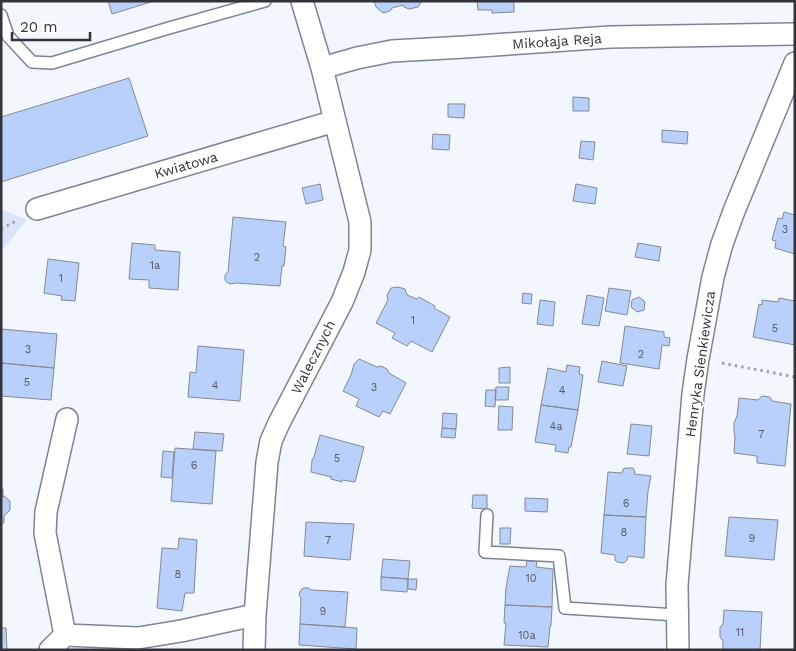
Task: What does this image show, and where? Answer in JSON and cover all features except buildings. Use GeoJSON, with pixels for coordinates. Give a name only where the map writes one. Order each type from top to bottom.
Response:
{"type":"FeatureCollection","features":[{"type":"Feature","properties":{"kind":"street","name":"Walecznych"},"geometry":{"type":"LineString","coordinates":[[254,650],[267,462],[271,441],[342,302],[354,272],[360,250],[360,222],[322,68],[302,1]]}},
{"type":"Feature","properties":{"kind":"street","name":"Mikołaja Reja"},"geometry":{"type":"LineString","coordinates":[[322,68],[392,51],[610,37],[795,34]]}},
{"type":"Feature","properties":{"kind":"street","name":"Henryka Sienkiewicza"},"geometry":{"type":"LineString","coordinates":[[678,650],[677,585],[694,394],[698,359],[713,277],[734,211],[795,62]]}},
{"type":"Feature","properties":{"kind":"street","name":"Kwiatowa"},"geometry":{"type":"LineString","coordinates":[[37,209],[335,121]]}},
{"type":"Feature","properties":{"kind":"street"},"geometry":{"type":"LineString","coordinates":[[67,419],[46,512],[45,533],[58,642],[138,638],[255,615]]}},
{"type":"Feature","properties":{"kind":"lane"},"geometry":{"type":"LineString","coordinates":[[1,14],[8,36],[32,62],[52,62],[265,1]]}},
{"type":"Feature","properties":{"kind":"lane"},"geometry":{"type":"LineString","coordinates":[[487,515],[485,552],[559,556],[565,608],[677,615]]}},
{"type":"Feature","properties":{"kind":"path"},"geometry":{"type":"LineString","coordinates":[[698,359],[795,377]]}},
{"type":"Feature","properties":{"kind":"shaded area"},"geometry":{"type":"Polygon","coordinates":[[[1,209],[27,220],[1,251],[1,209]]]}}]}
